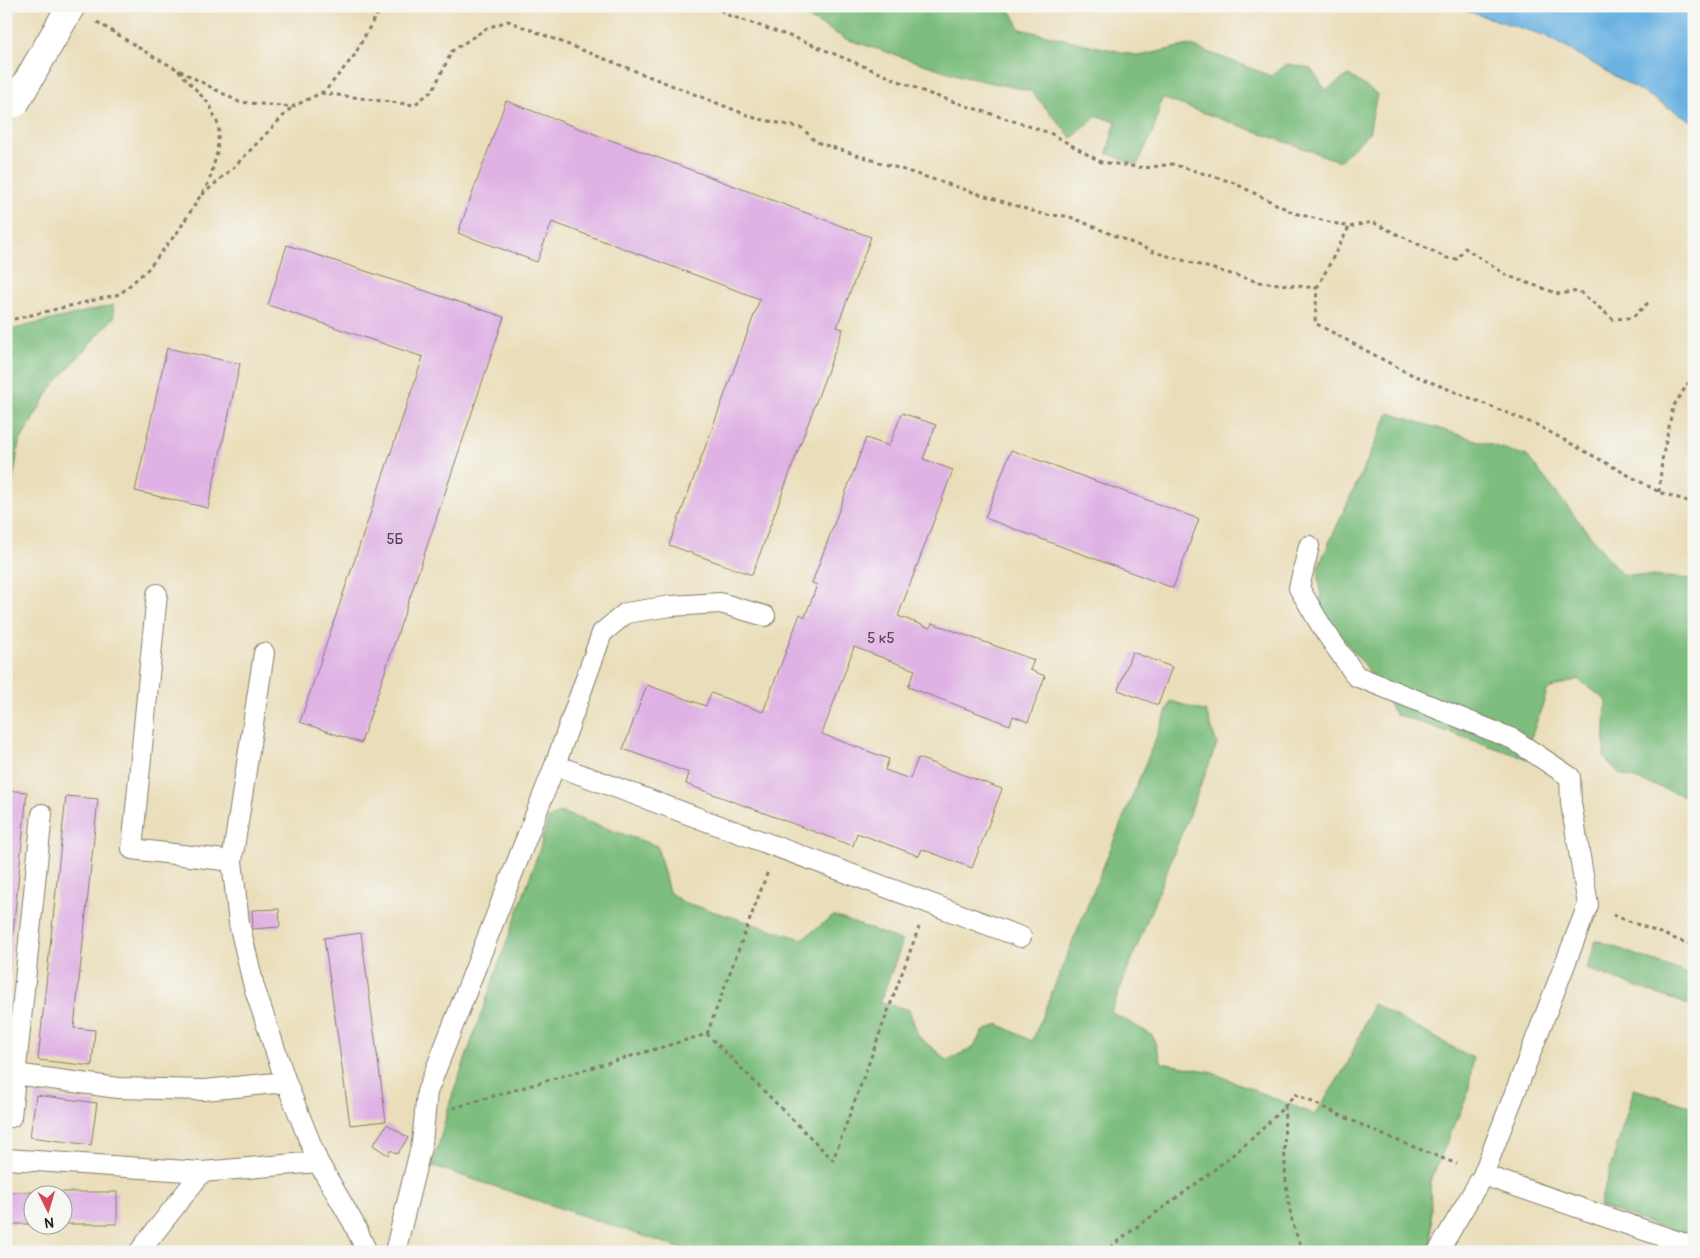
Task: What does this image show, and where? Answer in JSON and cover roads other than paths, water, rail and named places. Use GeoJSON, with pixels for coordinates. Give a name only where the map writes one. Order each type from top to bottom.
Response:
{"type":"FeatureCollection","features":[{"type":"Feature","properties":{"kind":"main road"},"geometry":{"type":"LineString","coordinates":[[15,103],[71,6]]}},
{"type":"Feature","properties":{"kind":"lane"},"geometry":{"type":"LineString","coordinates":[[1309,546],[1299,588],[1322,628],[1356,676],[1513,738],[1570,777],[1571,804],[1588,905],[1483,1175],[1438,1252]]}},
{"type":"Feature","properties":{"kind":"lane"},"geometry":{"type":"LineString","coordinates":[[157,594],[132,849],[232,861]]}},
{"type":"Feature","properties":{"kind":"lane"},"geometry":{"type":"LineString","coordinates":[[395,1252],[422,1143],[428,1092],[555,765],[602,633],[626,613],[671,606],[720,603],[766,616]]}},
{"type":"Feature","properties":{"kind":"lane"},"geometry":{"type":"LineString","coordinates":[[264,653],[232,861],[239,923],[254,987],[286,1082],[318,1162],[354,1224],[367,1252]]}},
{"type":"Feature","properties":{"kind":"lane"},"geometry":{"type":"LineString","coordinates":[[555,765],[1021,937]]}},
{"type":"Feature","properties":{"kind":"lane"},"geometry":{"type":"LineString","coordinates":[[11,1117],[42,814]]}},
{"type":"Feature","properties":{"kind":"lane"},"geometry":{"type":"LineString","coordinates":[[15,1074],[118,1088],[205,1090],[286,1082]]}},
{"type":"Feature","properties":{"kind":"lane"},"geometry":{"type":"LineString","coordinates":[[6,1159],[202,1172],[318,1162]]}},
{"type":"Feature","properties":{"kind":"lane"},"geometry":{"type":"LineString","coordinates":[[140,1252],[202,1172]]}},
{"type":"Feature","properties":{"kind":"lane"},"geometry":{"type":"LineString","coordinates":[[1483,1175],[1694,1247]]}},
{"type":"Feature","properties":{"kind":"water"},"geometry":{"type":"Polygon","coordinates":[[[1451,6],[1694,6],[1694,122],[1546,36],[1451,6]]]}}]}
